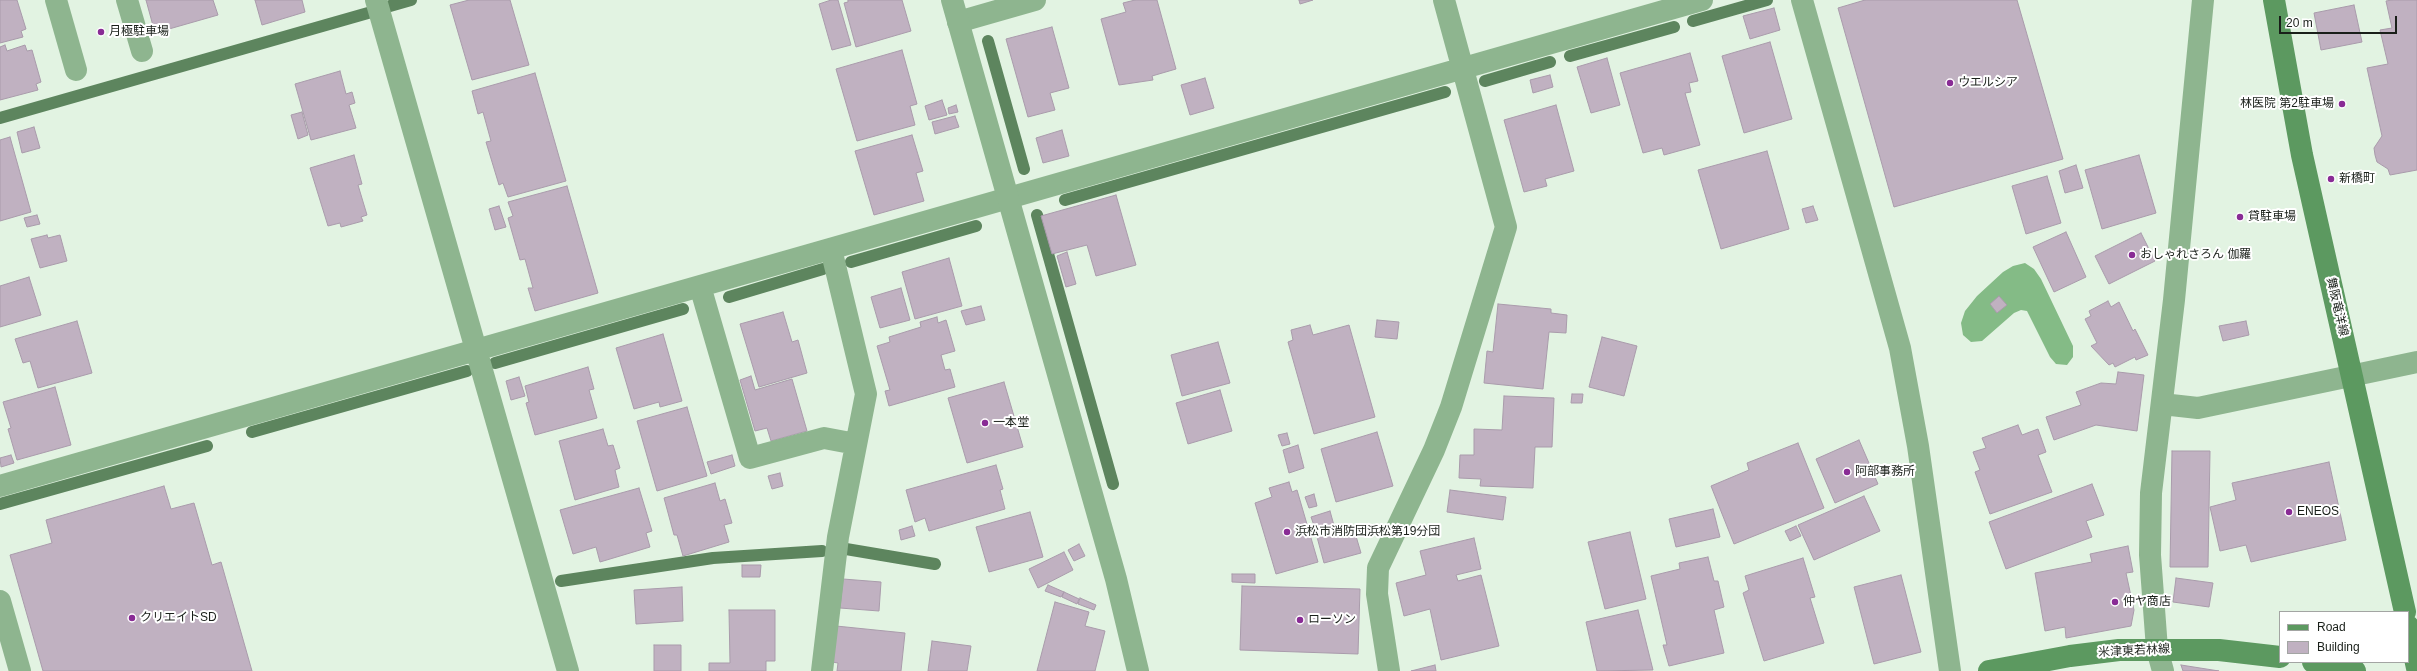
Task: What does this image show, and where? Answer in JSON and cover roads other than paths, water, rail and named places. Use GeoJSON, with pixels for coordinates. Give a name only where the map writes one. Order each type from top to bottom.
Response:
{"type":"FeatureCollection","features":[{"type":"Feature","properties":{"kind":"main road","name":"舞阪竜洋線"},"geometry":{"type":"LineString","coordinates":[[2274,0],[2302,155],[2405,611]]}},
{"type":"Feature","properties":{"kind":"main road"},"geometry":{"type":"LineString","coordinates":[[2409,631],[2417,668]]}},
{"type":"Feature","properties":{"kind":"main road","name":"米津東若林線"},"geometry":{"type":"LineString","coordinates":[[1989,671],[2070,656],[2157,649],[2219,650],[2279,657]]}},
{"type":"Feature","properties":{"kind":"main road"},"geometry":{"type":"LineString","coordinates":[[2318,663],[2355,671]]}},
{"type":"Feature","properties":{"kind":"street"},"geometry":{"type":"LineString","coordinates":[[56,0],[76,70]]}},
{"type":"Feature","properties":{"kind":"street"},"geometry":{"type":"LineString","coordinates":[[127,0],[142,51]]}},
{"type":"Feature","properties":{"kind":"street"},"geometry":{"type":"LineString","coordinates":[[376,0],[568,671]]}},
{"type":"Feature","properties":{"kind":"street"},"geometry":{"type":"LineString","coordinates":[[952,0],[1116,579],[1138,671]]}},
{"type":"Feature","properties":{"kind":"street"},"geometry":{"type":"LineString","coordinates":[[958,22],[1035,0]]}},
{"type":"Feature","properties":{"kind":"street"},"geometry":{"type":"LineString","coordinates":[[1389,671],[1378,594],[1378,568],[1434,450],[1451,407],[1506,227],[1444,0]]}},
{"type":"Feature","properties":{"kind":"street"},"geometry":{"type":"LineString","coordinates":[[0,486],[1702,0]]}},
{"type":"Feature","properties":{"kind":"street"},"geometry":{"type":"LineString","coordinates":[[1802,0],[1900,348],[1918,446],[1950,671]]}},
{"type":"Feature","properties":{"kind":"street"},"geometry":{"type":"LineString","coordinates":[[2163,671],[2157,649],[2149,524],[2202,0]]}},
{"type":"Feature","properties":{"kind":"street"},"geometry":{"type":"LineString","coordinates":[[822,671],[838,537],[866,394],[831,249]]}},
{"type":"Feature","properties":{"kind":"street"},"geometry":{"type":"LineString","coordinates":[[700,286],[750,458],[824,438],[856,444]]}},
{"type":"Feature","properties":{"kind":"street"},"geometry":{"type":"LineString","coordinates":[[2162,404],[2198,408],[2417,362]]}},
{"type":"Feature","properties":{"kind":"street"},"geometry":{"type":"LineString","coordinates":[[0,601],[20,671]]}},
{"type":"Feature","properties":{"kind":"waterway"},"geometry":{"type":"LineString","coordinates":[[390,6],[411,0]]}},
{"type":"Feature","properties":{"kind":"waterway"},"geometry":{"type":"LineString","coordinates":[[1693,21],[1767,0]]}},
{"type":"Feature","properties":{"kind":"waterway"},"geometry":{"type":"LineString","coordinates":[[0,118],[368,13]]}},
{"type":"Feature","properties":{"kind":"waterway"},"geometry":{"type":"LineString","coordinates":[[1570,56],[1674,27]]}},
{"type":"Feature","properties":{"kind":"waterway"},"geometry":{"type":"LineString","coordinates":[[988,41],[1024,169]]}},
{"type":"Feature","properties":{"kind":"waterway"},"geometry":{"type":"LineString","coordinates":[[1485,81],[1550,62]]}},
{"type":"Feature","properties":{"kind":"waterway"},"geometry":{"type":"LineString","coordinates":[[1065,200],[1445,92]]}},
{"type":"Feature","properties":{"kind":"waterway"},"geometry":{"type":"LineString","coordinates":[[1037,215],[1113,484]]}},
{"type":"Feature","properties":{"kind":"waterway"},"geometry":{"type":"LineString","coordinates":[[851,262],[976,226]]}},
{"type":"Feature","properties":{"kind":"waterway"},"geometry":{"type":"LineString","coordinates":[[729,297],[823,269]]}},
{"type":"Feature","properties":{"kind":"waterway"},"geometry":{"type":"LineString","coordinates":[[495,363],[683,309]]}},
{"type":"Feature","properties":{"kind":"waterway"},"geometry":{"type":"LineString","coordinates":[[252,432],[467,371]]}},
{"type":"Feature","properties":{"kind":"waterway"},"geometry":{"type":"LineString","coordinates":[[0,504],[207,446]]}},
{"type":"Feature","properties":{"kind":"waterway"},"geometry":{"type":"LineString","coordinates":[[846,549],[935,564]]}},
{"type":"Feature","properties":{"kind":"waterway"},"geometry":{"type":"LineString","coordinates":[[561,581],[713,558],[822,551]]}},
{"type":"Feature","properties":{"kind":"place","name":"月極駐車場"},"geometry":{"type":"Point","coordinates":[101,32]}},
{"type":"Feature","properties":{"kind":"place","name":"ウエルシア"},"geometry":{"type":"Point","coordinates":[1950,83]}},
{"type":"Feature","properties":{"kind":"place","name":"林医院 第2駐車場"},"geometry":{"type":"Point","coordinates":[2342,104]}},
{"type":"Feature","properties":{"kind":"place","name":"新橋町"},"geometry":{"type":"Point","coordinates":[2331,179]}},
{"type":"Feature","properties":{"kind":"place","name":"貸駐車場"},"geometry":{"type":"Point","coordinates":[2240,217]}},
{"type":"Feature","properties":{"kind":"place","name":"おしゃれさろん 伽羅"},"geometry":{"type":"Point","coordinates":[2132,255]}},
{"type":"Feature","properties":{"kind":"place","name":"一本堂"},"geometry":{"type":"Point","coordinates":[985,423]}},
{"type":"Feature","properties":{"kind":"place","name":"阿部事務所"},"geometry":{"type":"Point","coordinates":[1847,472]}},
{"type":"Feature","properties":{"kind":"place","name":"ENEOS"},"geometry":{"type":"Point","coordinates":[2289,512]}},
{"type":"Feature","properties":{"kind":"place","name":"浜松市消防団浜松第19分団"},"geometry":{"type":"Point","coordinates":[1287,532]}},
{"type":"Feature","properties":{"kind":"place","name":"仲ヤ商店"},"geometry":{"type":"Point","coordinates":[2115,602]}},
{"type":"Feature","properties":{"kind":"place","name":"クリエイトSD"},"geometry":{"type":"Point","coordinates":[132,618]}},
{"type":"Feature","properties":{"kind":"place","name":"ローソン"},"geometry":{"type":"Point","coordinates":[1300,620]}}]}
